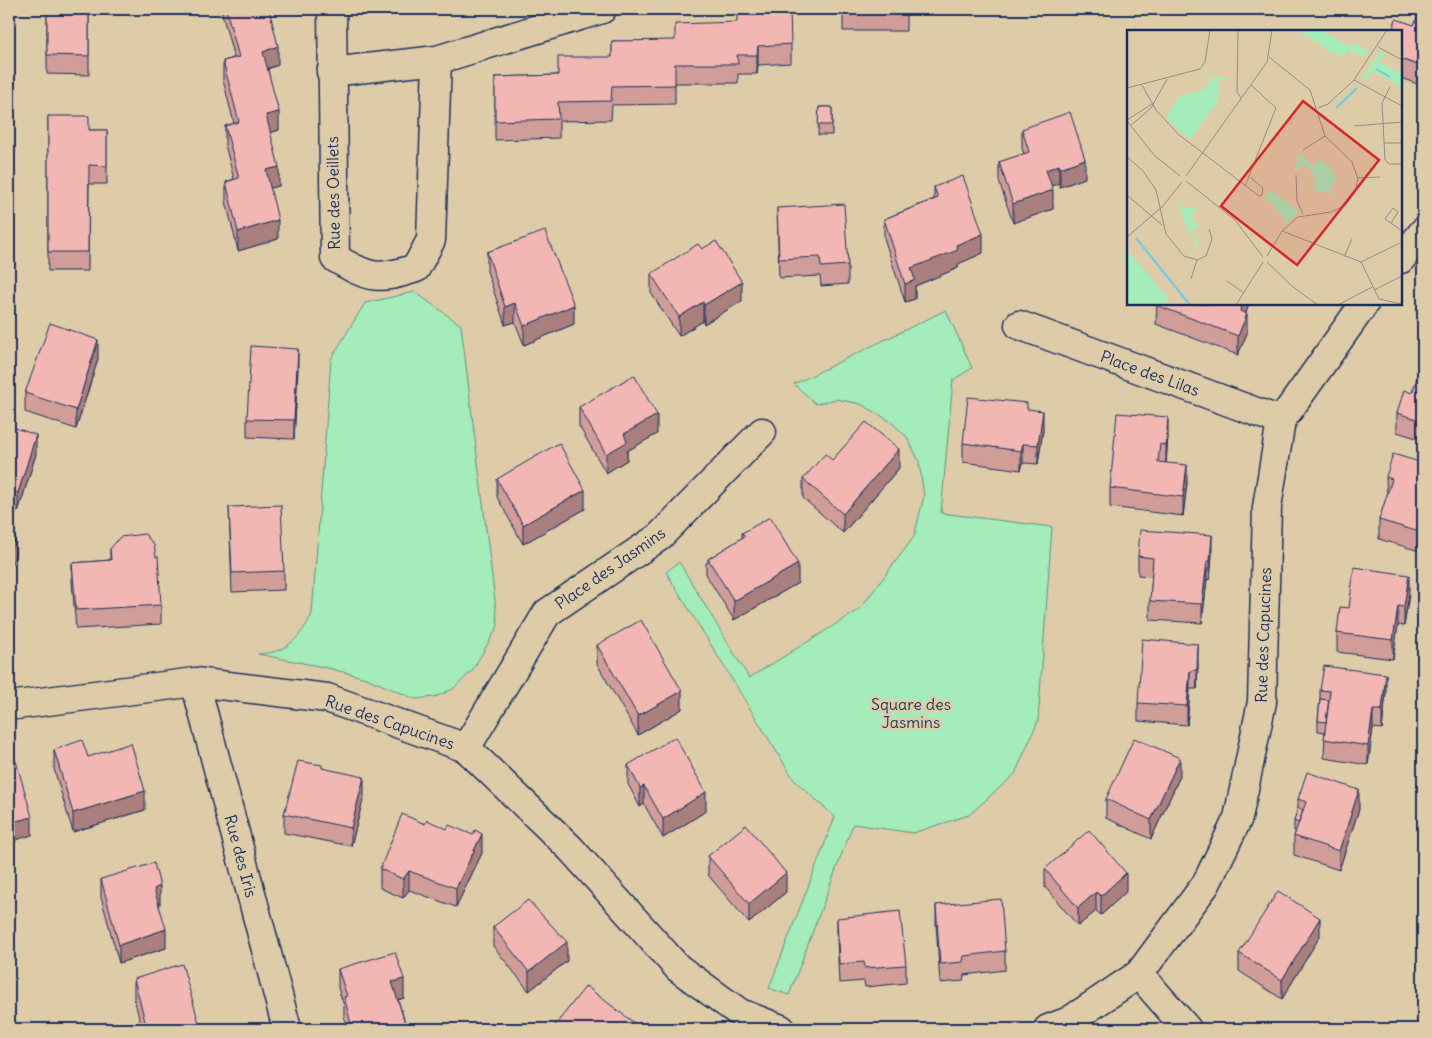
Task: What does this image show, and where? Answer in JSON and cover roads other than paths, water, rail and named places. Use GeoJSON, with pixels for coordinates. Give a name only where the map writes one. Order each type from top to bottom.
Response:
{"type":"FeatureCollection","features":[{"type":"Feature","properties":{"kind":"street","name":"Rue des Oeillets"},"geometry":{"type":"LineString","coordinates":[[332,9],[331,72],[334,258],[364,275],[393,276],[416,268],[431,240],[437,60]]}},
{"type":"Feature","properties":{"kind":"street"},"geometry":{"type":"LineString","coordinates":[[331,72],[437,60],[602,9]]}},
{"type":"Feature","properties":{"kind":"street"},"geometry":{"type":"LineString","coordinates":[[1402,258],[1423,232]]}},
{"type":"Feature","properties":{"kind":"street","name":"Rue des Capucines"},"geometry":{"type":"LineString","coordinates":[[1048,1029],[1069,1021],[1139,974],[1206,884],[1238,818],[1262,702],[1267,507],[1281,421],[1363,305]]}},
{"type":"Feature","properties":{"kind":"street","name":"Place des Lilas"},"geometry":{"type":"LineString","coordinates":[[1018,325],[1281,421]]}},
{"type":"Feature","properties":{"kind":"street","name":"Place des Jasmins"},"geometry":{"type":"LineString","coordinates":[[466,748],[547,613],[659,537],[762,432]]}},
{"type":"Feature","properties":{"kind":"street","name":"Rue des Capucines"},"geometry":{"type":"LineString","coordinates":[[9,706],[196,682],[326,698],[466,748],[570,848],[678,968],[740,1013],[781,1029]]}},
{"type":"Feature","properties":{"kind":"street","name":"Rue des Iris"},"geometry":{"type":"LineString","coordinates":[[196,682],[287,1029]]}},
{"type":"Feature","properties":{"kind":"street"},"geometry":{"type":"LineString","coordinates":[[1139,974],[1187,1029]]}},
{"type":"Feature","properties":{"kind":"park label","name":"Square des Jasmins"},"geometry":{"type":"Point","coordinates":[911,713]}}]}
